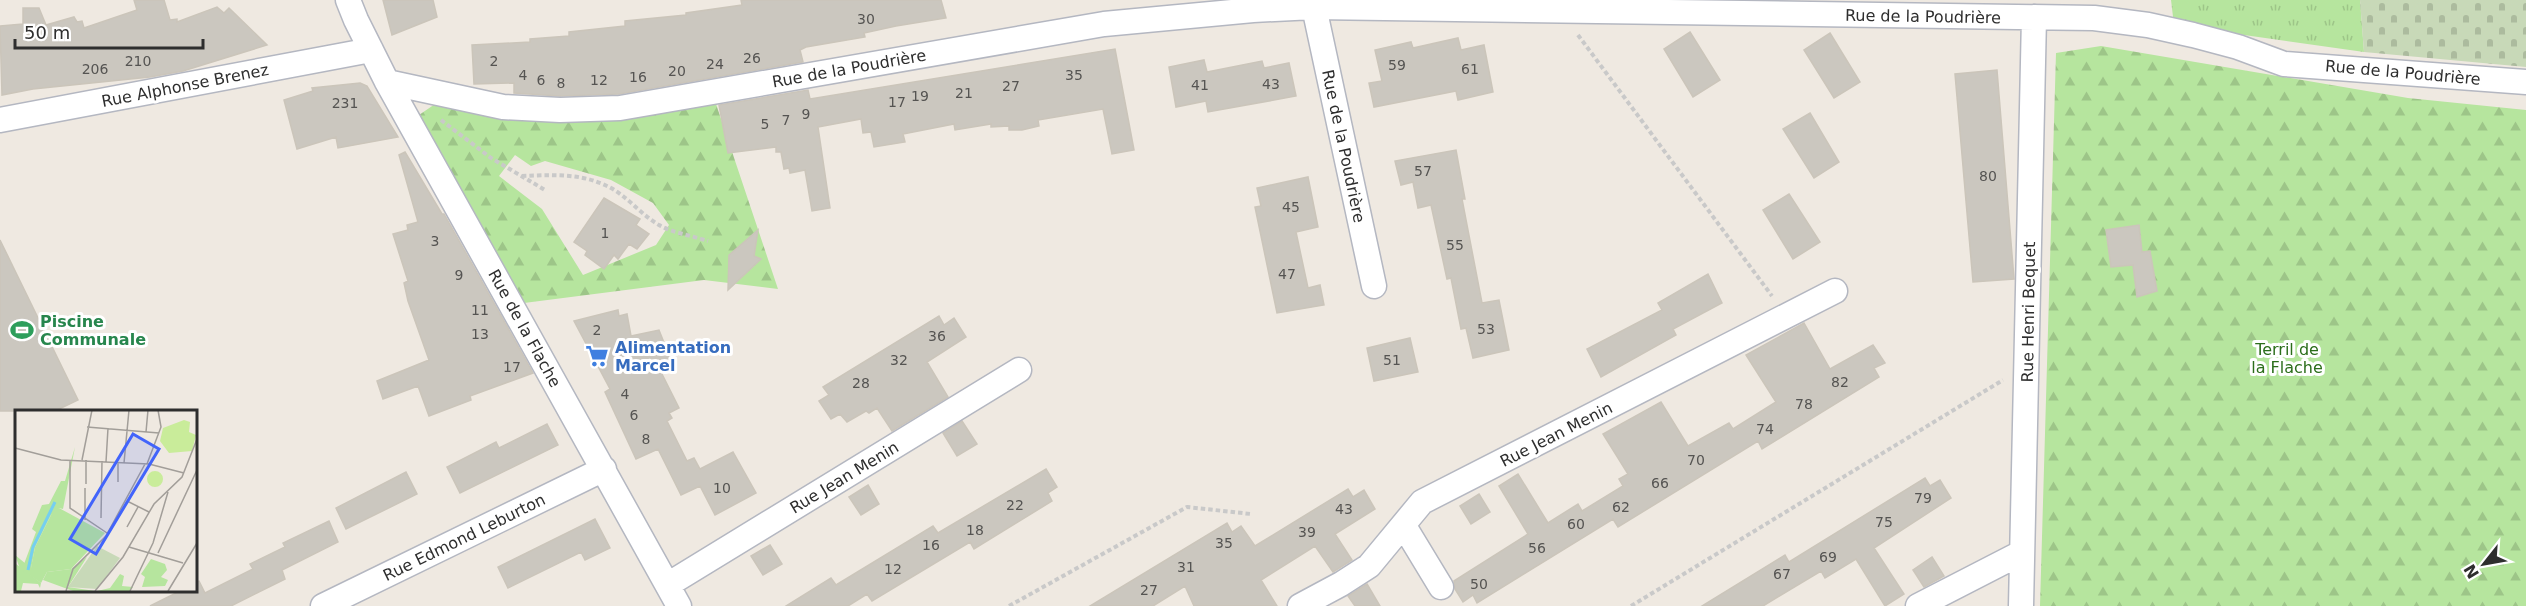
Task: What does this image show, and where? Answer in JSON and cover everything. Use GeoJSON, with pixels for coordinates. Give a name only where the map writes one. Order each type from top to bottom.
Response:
{"type":"FeatureCollection","features":[{"type":"Feature","properties":{"kind":"street","name":"Rue de la Flache"},"geometry":{"type":"LineString","coordinates":[[348,0],[387,82],[680,606]]}},
{"type":"Feature","properties":{"kind":"street","name":"Rue de la Poudrière"},"geometry":{"type":"LineString","coordinates":[[387,82],[503,107],[560,110],[620,108],[1104,24],[1253,5],[1314,8],[2094,18],[2148,25],[2238,48],[2284,64],[2526,82]]}},
{"type":"Feature","properties":{"kind":"street","name":"Rue de la Poudrière"},"geometry":{"type":"LineString","coordinates":[[1314,8],[1374,285]]}},
{"type":"Feature","properties":{"kind":"street","name":"Rue Henri Bequet"},"geometry":{"type":"LineString","coordinates":[[2020,606],[2034,17]]}},
{"type":"Feature","properties":{"kind":"street","name":"Rue Alphonse Brenez"},"geometry":{"type":"LineString","coordinates":[[0,120],[371,51]]}},
{"type":"Feature","properties":{"kind":"street","name":"Rue Jean Menin"},"geometry":{"type":"LineString","coordinates":[[1300,606],[1369,566],[1422,502],[1836,291]]}},
{"type":"Feature","properties":{"kind":"street","name":"Rue Jean Menin"},"geometry":{"type":"LineString","coordinates":[[669,584],[1018,370]]}},
{"type":"Feature","properties":{"kind":"street","name":"Rue Edmond Leburton"},"geometry":{"type":"LineString","coordinates":[[323,606],[604,469]]}},
{"type":"Feature","properties":{"kind":"street"},"geometry":{"type":"LineString","coordinates":[[1404,526],[1441,587]]}},
{"type":"Feature","properties":{"kind":"street"},"geometry":{"type":"LineString","coordinates":[[1918,606],[2021,553]]}},
{"type":"Feature","properties":{"kind":"path"},"geometry":{"type":"LineString","coordinates":[[1560,11],[1787,316]]}},
{"type":"Feature","properties":{"kind":"path"},"geometry":{"type":"LineString","coordinates":[[438,117],[490,158],[545,190]]}},
{"type":"Feature","properties":{"kind":"path"},"geometry":{"type":"LineString","coordinates":[[522,176],[565,176],[598,182],[621,192],[637,209],[661,227],[708,241]]}},
{"type":"Feature","properties":{"kind":"path"},"geometry":{"type":"LineString","coordinates":[[1631,606],[2027,366]]}},
{"type":"Feature","properties":{"kind":"path"},"geometry":{"type":"LineString","coordinates":[[1009,606],[1187,507],[1251,514]]}},
{"type":"Feature","properties":{"kind":"green space"},"geometry":{"type":"Polygon","coordinates":[[[2171,0],[2360,0],[2364,52],[2174,25],[2171,0]]]}},
{"type":"Feature","properties":{"kind":"green space"},"geometry":{"type":"Polygon","coordinates":[[[2360,0],[2526,0],[2526,67],[2364,52],[2360,0]]]}},
{"type":"Feature","properties":{"kind":"green space","name":"Terril de la Flache"},"geometry":{"type":"Polygon","coordinates":[[[2101,46],[2408,98],[2526,110],[2526,606],[2040,606],[2056,53],[2101,46]]]}},
{"type":"Feature","properties":{"kind":"green space"},"geometry":{"type":"Polygon","coordinates":[[[714,98],[778,289],[704,280],[524,303],[419,115],[438,102],[714,98]],[[515,155],[499,176],[542,209],[583,275],[656,245],[669,225],[653,203],[611,180],[545,161],[531,166],[515,155]]]}},
{"type":"Feature","properties":{"kind":"building"},"geometry":{"type":"Polygon","coordinates":[[[134,0],[164,0],[170,20],[177,19],[177,22],[217,7],[224,13],[229,8],[267,45],[183,71],[150,77],[33,89],[2,95],[0,26],[23,24],[23,8],[39,8],[46,25],[74,17],[77,22],[82,21],[84,28],[137,10],[134,0]]]}},
{"type":"Feature","properties":{"kind":"building"},"geometry":{"type":"Polygon","coordinates":[[[383,0],[433,0],[437,17],[392,35],[383,0]]]}},
{"type":"Feature","properties":{"kind":"building"},"geometry":{"type":"Polygon","coordinates":[[[741,0],[941,0],[946,18],[896,26],[864,33],[865,37],[806,47],[800,50],[803,62],[619,94],[560,96],[514,93],[514,83],[474,84],[472,45],[530,42],[530,39],[569,36],[569,32],[625,26],[625,21],[686,15],[686,13],[742,5],[741,0]]]}},
{"type":"Feature","properties":{"kind":"building"},"geometry":{"type":"Polygon","coordinates":[[[1690,32],[1720,80],[1693,97],[1664,49],[1690,32]]]}},
{"type":"Feature","properties":{"kind":"building"},"geometry":{"type":"Polygon","coordinates":[[[1830,33],[1860,82],[1834,98],[1804,50],[1830,33]]]}},
{"type":"Feature","properties":{"kind":"building"},"geometry":{"type":"Polygon","coordinates":[[[1458,38],[1461,50],[1484,45],[1493,92],[1458,100],[1456,91],[1374,107],[1369,83],[1382,81],[1375,50],[1411,42],[1413,48],[1458,38]]]}},
{"type":"Feature","properties":{"kind":"building"},"geometry":{"type":"Polygon","coordinates":[[[1115,49],[1134,150],[1112,154],[1103,109],[1038,120],[1039,126],[1022,130],[1009,130],[1009,126],[991,127],[991,124],[955,130],[954,124],[903,134],[905,142],[874,147],[871,132],[863,133],[861,119],[818,127],[830,208],[812,211],[805,170],[790,173],[789,168],[784,169],[781,152],[776,152],[776,147],[728,153],[719,105],[808,90],[810,99],[1115,49]]]}},
{"type":"Feature","properties":{"kind":"building"},"geometry":{"type":"Polygon","coordinates":[[[1204,60],[1207,72],[1262,61],[1264,68],[1289,63],[1296,96],[1208,112],[1206,101],[1176,107],[1169,67],[1204,60]]]}},
{"type":"Feature","properties":{"kind":"building"},"geometry":{"type":"Polygon","coordinates":[[[1997,70],[2014,279],[1973,282],[1955,74],[1997,70]]]}},
{"type":"Feature","properties":{"kind":"building"},"geometry":{"type":"Polygon","coordinates":[[[360,83],[367,86],[398,137],[338,148],[336,137],[297,149],[284,100],[313,91],[312,88],[360,83]]]}},
{"type":"Feature","properties":{"kind":"building"},"geometry":{"type":"Polygon","coordinates":[[[1810,113],[1839,162],[1814,178],[1783,129],[1810,113]]]}},
{"type":"Feature","properties":{"kind":"building"},"geometry":{"type":"Polygon","coordinates":[[[1456,150],[1465,199],[1462,199],[1482,303],[1499,300],[1509,350],[1473,358],[1466,328],[1461,329],[1451,278],[1447,279],[1431,205],[1418,208],[1413,182],[1401,185],[1395,161],[1456,150]]]}},
{"type":"Feature","properties":{"kind":"building"},"geometry":{"type":"Polygon","coordinates":[[[405,152],[444,214],[533,373],[470,396],[471,400],[429,416],[418,386],[383,399],[377,381],[429,360],[408,301],[404,283],[408,281],[393,234],[408,230],[407,225],[418,222],[399,155],[405,152]]]}},
{"type":"Feature","properties":{"kind":"building"},"geometry":{"type":"Polygon","coordinates":[[[1308,177],[1318,227],[1296,232],[1308,288],[1320,285],[1324,305],[1277,313],[1255,207],[1261,206],[1257,188],[1308,177]]]}},
{"type":"Feature","properties":{"kind":"building"},"geometry":{"type":"Polygon","coordinates":[[[1789,194],[1820,242],[1793,259],[1763,210],[1789,194]]]}},
{"type":"Feature","properties":{"kind":"building"},"geometry":{"type":"Polygon","coordinates":[[[604,198],[640,219],[636,225],[649,234],[637,249],[629,244],[618,259],[614,255],[604,269],[585,255],[587,251],[574,242],[604,198]]]}},
{"type":"Feature","properties":{"kind":"building"},"geometry":{"type":"Polygon","coordinates":[[[2139,225],[2142,252],[2150,251],[2157,291],[2137,297],[2133,265],[2111,267],[2106,230],[2139,225]]]}},
{"type":"Feature","properties":{"kind":"building"},"geometry":{"type":"Polygon","coordinates":[[[758,230],[754,256],[761,259],[728,290],[729,255],[758,230]]]}},
{"type":"Feature","properties":{"kind":"building","name":"Piscine Communale"},"geometry":{"type":"Polygon","coordinates":[[[0,240],[78,400],[57,410],[0,411],[0,240]]]}},
{"type":"Feature","properties":{"kind":"building"},"geometry":{"type":"Polygon","coordinates":[[[1708,274],[1722,303],[1673,329],[1676,335],[1601,377],[1587,349],[1662,310],[1658,303],[1708,274]]]}},
{"type":"Feature","properties":{"kind":"building"},"geometry":{"type":"Polygon","coordinates":[[[618,310],[619,316],[627,314],[631,336],[659,330],[673,365],[660,370],[679,408],[669,413],[672,418],[667,421],[687,461],[694,458],[700,469],[733,452],[756,493],[715,515],[700,486],[681,495],[658,449],[636,459],[605,392],[610,389],[574,321],[618,310]]]}},
{"type":"Feature","properties":{"kind":"building"},"geometry":{"type":"Polygon","coordinates":[[[939,316],[944,325],[954,318],[966,337],[927,362],[948,397],[892,431],[877,408],[869,413],[866,411],[847,422],[840,414],[831,419],[819,401],[829,395],[823,387],[939,316]]]}},
{"type":"Feature","properties":{"kind":"building"},"geometry":{"type":"Polygon","coordinates":[[[1804,323],[1830,369],[1873,345],[1885,363],[1874,368],[1879,377],[1762,449],[1758,441],[1618,527],[1613,519],[1477,603],[1473,595],[1463,602],[1455,589],[1454,581],[1528,534],[1499,486],[1518,474],[1548,523],[1578,504],[1582,511],[1623,486],[1619,479],[1628,474],[1603,434],[1661,402],[1688,446],[1729,423],[1733,429],[1776,402],[1746,355],[1804,323]]]}},
{"type":"Feature","properties":{"kind":"building"},"geometry":{"type":"Polygon","coordinates":[[[1410,338],[1418,372],[1374,381],[1367,348],[1410,338]]]}},
{"type":"Feature","properties":{"kind":"building"},"geometry":{"type":"Polygon","coordinates":[[[962,421],[977,444],[957,456],[943,433],[962,421]]]}},
{"type":"Feature","properties":{"kind":"building"},"geometry":{"type":"Polygon","coordinates":[[[547,424],[558,445],[460,493],[447,467],[496,442],[499,448],[547,424]]]}},
{"type":"Feature","properties":{"kind":"building"},"geometry":{"type":"Polygon","coordinates":[[[1046,469],[1057,487],[1048,493],[1052,501],[974,549],[970,542],[872,601],[867,594],[848,606],[786,606],[831,578],[836,585],[933,526],[938,533],[1046,469]]]}},
{"type":"Feature","properties":{"kind":"building"},"geometry":{"type":"Polygon","coordinates":[[[406,472],[417,494],[346,529],[336,508],[406,472]]]}},
{"type":"Feature","properties":{"kind":"building"},"geometry":{"type":"Polygon","coordinates":[[[1925,478],[1930,486],[1940,480],[1951,498],[1874,548],[1904,594],[1885,606],[1856,559],[1825,578],[1821,571],[1763,606],[1702,606],[1785,555],[1789,562],[1925,478]]]}},
{"type":"Feature","properties":{"kind":"building"},"geometry":{"type":"Polygon","coordinates":[[[868,485],[879,504],[861,515],[849,497],[868,485]]]}},
{"type":"Feature","properties":{"kind":"building"},"geometry":{"type":"Polygon","coordinates":[[[1348,489],[1353,497],[1364,490],[1375,509],[1335,534],[1352,560],[1333,572],[1315,546],[1261,580],[1277,606],[1194,606],[1185,586],[1153,606],[1090,606],[1227,523],[1232,532],[1241,526],[1255,546],[1348,489]]]}},
{"type":"Feature","properties":{"kind":"building"},"geometry":{"type":"Polygon","coordinates":[[[1479,494],[1490,512],[1471,524],[1460,506],[1479,494]]]}},
{"type":"Feature","properties":{"kind":"building"},"geometry":{"type":"Polygon","coordinates":[[[595,519],[610,548],[585,560],[581,552],[508,588],[498,567],[595,519]]]}},
{"type":"Feature","properties":{"kind":"building"},"geometry":{"type":"Polygon","coordinates":[[[329,521],[338,542],[282,570],[285,579],[231,606],[150,606],[180,591],[196,591],[196,582],[199,581],[205,593],[253,569],[250,564],[285,547],[283,543],[329,521]]]}},
{"type":"Feature","properties":{"kind":"building"},"geometry":{"type":"Polygon","coordinates":[[[770,545],[782,564],[763,575],[751,556],[770,545]]]}},
{"type":"Feature","properties":{"kind":"building"},"geometry":{"type":"Polygon","coordinates":[[[1932,557],[1944,576],[1924,587],[1913,570],[1932,557]]]}},
{"type":"Feature","properties":{"kind":"building"},"geometry":{"type":"Polygon","coordinates":[[[1367,584],[1380,606],[1355,606],[1348,596],[1367,584]]]}},
{"type":"Feature","properties":{"kind":"place","name":"Piscine Communale"},"geometry":{"type":"Point","coordinates":[22,330]}},
{"type":"Feature","properties":{"kind":"place","name":"Alimentation Marcel"},"geometry":{"type":"Point","coordinates":[597,356]}}]}
